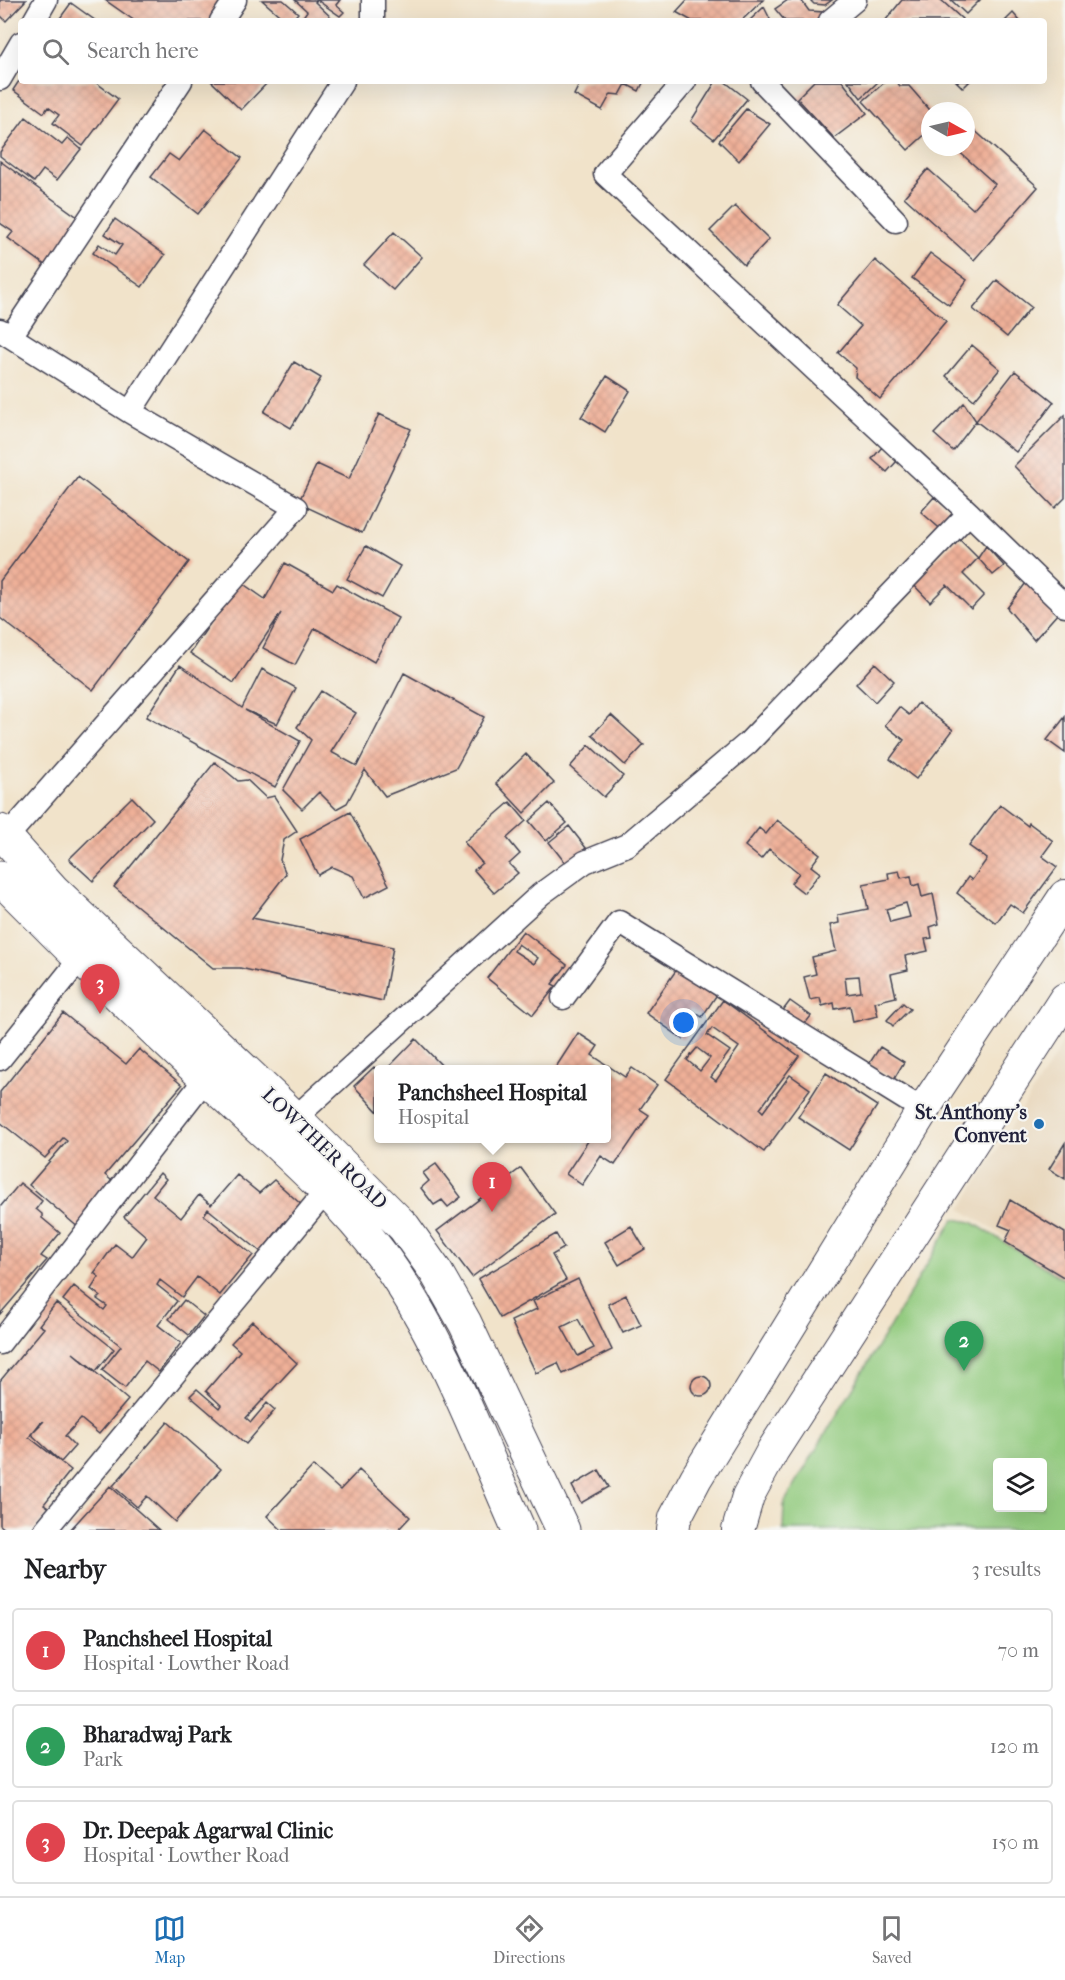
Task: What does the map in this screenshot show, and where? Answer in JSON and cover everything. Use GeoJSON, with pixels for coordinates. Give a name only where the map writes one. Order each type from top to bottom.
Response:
{"type":"FeatureCollection","features":[{"type":"Feature","properties":{"kind":"main road","name":"LOWTHER ROAD"},"geometry":{"type":"LineString","coordinates":[[3,835],[53,890],[296,1118],[404,1227],[436,1272],[465,1323],[563,1530]]}},
{"type":"Feature","properties":{"kind":"main road","name":"LOWTHER ROAD"},"geometry":{"type":"LineString","coordinates":[[0,878],[80,959],[327,1190],[383,1257],[409,1296],[451,1375],[519,1530]]}},
{"type":"Feature","properties":{"kind":"street"},"geometry":{"type":"LineString","coordinates":[[36,18],[46,0]]}},
{"type":"Feature","properties":{"kind":"street"},"geometry":{"type":"LineString","coordinates":[[223,18],[235,0]]}},
{"type":"Feature","properties":{"kind":"street"},"geometry":{"type":"LineString","coordinates":[[373,0],[374,18]]}},
{"type":"Feature","properties":{"kind":"street"},"geometry":{"type":"LineString","coordinates":[[834,18],[855,0]]}},
{"type":"Feature","properties":{"kind":"street"},"geometry":{"type":"LineString","coordinates":[[0,79],[18,48]]}},
{"type":"Feature","properties":{"kind":"street"},"geometry":{"type":"LineString","coordinates":[[3,835],[296,508],[130,412],[5,333],[179,84]]}},
{"type":"Feature","properties":{"kind":"street"},"geometry":{"type":"LineString","coordinates":[[130,412],[341,84]]}},
{"type":"Feature","properties":{"kind":"street"},"geometry":{"type":"LineString","coordinates":[[682,84],[604,174],[969,513],[1065,606]]}},
{"type":"Feature","properties":{"kind":"street"},"geometry":{"type":"LineString","coordinates":[[765,84],[896,221]]}},
{"type":"Feature","properties":{"kind":"street"},"geometry":{"type":"LineString","coordinates":[[296,1118],[541,894],[585,862],[627,845],[748,743],[969,513]]}},
{"type":"Feature","properties":{"kind":"street"},"geometry":{"type":"LineString","coordinates":[[673,1530],[675,1518],[696,1478],[923,1110],[1065,896]]}},
{"type":"Feature","properties":{"kind":"street"},"geometry":{"type":"LineString","coordinates":[[562,998],[619,922],[923,1110]]}},
{"type":"Feature","properties":{"kind":"street"},"geometry":{"type":"LineString","coordinates":[[0,1059],[80,959]]}},
{"type":"Feature","properties":{"kind":"street"},"geometry":{"type":"LineString","coordinates":[[738,1530],[748,1496],[773,1450],[1065,999]]}},
{"type":"Feature","properties":{"kind":"street"},"geometry":{"type":"LineString","coordinates":[[0,1343],[206,1078]]}},
{"type":"Feature","properties":{"kind":"street"},"geometry":{"type":"LineString","coordinates":[[45,1530],[327,1190]]}},
{"type":"Feature","properties":{"kind":"shaded area","name":"St. Anthony's Convent"},"geometry":{"type":"Polygon","coordinates":[[[1065,1039],[1065,1275],[961,1209],[1065,1039]]]}},
{"type":"Feature","properties":{"kind":"green space"},"geometry":{"type":"Polygon","coordinates":[[[954,1219],[972,1222],[1065,1280],[1065,1530],[783,1530],[784,1503],[954,1219]]]}},
{"type":"Feature","properties":{"kind":"building"},"geometry":{"type":"Polygon","coordinates":[[[0,0],[26,0],[6,21],[0,15],[0,0]]]}},
{"type":"Feature","properties":{"kind":"building"},"geometry":{"type":"Polygon","coordinates":[[[105,0],[228,0],[215,18],[131,18],[105,0]]]}},
{"type":"Feature","properties":{"kind":"building"},"geometry":{"type":"Polygon","coordinates":[[[262,0],[283,0],[298,13],[294,18],[283,18],[262,0]]]}},
{"type":"Feature","properties":{"kind":"building"},"geometry":{"type":"Polygon","coordinates":[[[295,0],[317,0],[315,2],[332,18],[302,18],[307,11],[295,0]]]}},
{"type":"Feature","properties":{"kind":"building"},"geometry":{"type":"Polygon","coordinates":[[[317,0],[340,0],[336,5],[344,12],[340,16],[317,0]]]}},
{"type":"Feature","properties":{"kind":"building"},"geometry":{"type":"Polygon","coordinates":[[[687,0],[763,0],[744,18],[687,18],[676,12],[687,0]]]}},
{"type":"Feature","properties":{"kind":"building"},"geometry":{"type":"Polygon","coordinates":[[[788,0],[801,0],[809,11],[824,12],[823,18],[782,18],[775,9],[788,0]]]}},
{"type":"Feature","properties":{"kind":"building"},"geometry":{"type":"Polygon","coordinates":[[[810,0],[832,0],[825,5],[814,4],[810,0]]]}},
{"type":"Feature","properties":{"kind":"building"},"geometry":{"type":"Polygon","coordinates":[[[902,0],[941,0],[961,18],[887,18],[902,0]]]}},
{"type":"Feature","properties":{"kind":"building"},"geometry":{"type":"Polygon","coordinates":[[[951,0],[980,0],[966,14],[951,0]]]}},
{"type":"Feature","properties":{"kind":"building"},"geometry":{"type":"Polygon","coordinates":[[[71,3],[92,18],[60,18],[71,3]]]}},
{"type":"Feature","properties":{"kind":"building"},"geometry":{"type":"Polygon","coordinates":[[[764,7],[770,18],[752,18],[764,7]]]}},
{"type":"Feature","properties":{"kind":"building"},"geometry":{"type":"Polygon","coordinates":[[[1013,13],[1017,18],[1008,18],[1013,13]]]}},
{"type":"Feature","properties":{"kind":"building"},"geometry":{"type":"Polygon","coordinates":[[[18,82],[98,84],[118,99],[83,146],[53,123],[59,115],[48,107],[44,113],[13,90],[18,82]]]}},
{"type":"Feature","properties":{"kind":"building"},"geometry":{"type":"Polygon","coordinates":[[[214,84],[266,84],[241,110],[214,84]]]}},
{"type":"Feature","properties":{"kind":"building"},"geometry":{"type":"Polygon","coordinates":[[[580,84],[626,84],[620,95],[611,94],[602,110],[574,95],[580,84]]]}},
{"type":"Feature","properties":{"kind":"building"},"geometry":{"type":"Polygon","coordinates":[[[626,84],[642,84],[639,91],[626,84]]]}},
{"type":"Feature","properties":{"kind":"building"},"geometry":{"type":"Polygon","coordinates":[[[714,84],[728,84],[747,99],[714,139],[691,121],[714,84]]]}},
{"type":"Feature","properties":{"kind":"building"},"geometry":{"type":"Polygon","coordinates":[[[811,84],[844,84],[867,113],[834,138],[797,98],[811,84]]]}},
{"type":"Feature","properties":{"kind":"building"},"geometry":{"type":"Polygon","coordinates":[[[850,84],[876,84],[861,98],[850,84]]]}},
{"type":"Feature","properties":{"kind":"building"},"geometry":{"type":"Polygon","coordinates":[[[883,84],[909,86],[923,102],[921,102],[921,138],[908,150],[863,101],[883,84]]]}},
{"type":"Feature","properties":{"kind":"building"},"geometry":{"type":"Polygon","coordinates":[[[746,109],[770,124],[739,161],[719,141],[746,109]]]}},
{"type":"Feature","properties":{"kind":"building"},"geometry":{"type":"Polygon","coordinates":[[[26,117],[62,145],[68,138],[81,149],[57,180],[43,170],[34,182],[0,156],[0,152],[26,117]]]}},
{"type":"Feature","properties":{"kind":"building"},"geometry":{"type":"Polygon","coordinates":[[[205,129],[242,158],[198,214],[151,177],[169,154],[179,161],[205,129]]]}},
{"type":"Feature","properties":{"kind":"building"},"geometry":{"type":"Polygon","coordinates":[[[975,131],[1038,187],[974,260],[904,197],[928,169],[973,209],[995,184],[964,156],[975,156],[975,131]]]}},
{"type":"Feature","properties":{"kind":"building"},"geometry":{"type":"Polygon","coordinates":[[[0,161],[83,221],[49,268],[8,238],[13,232],[0,223],[0,161]]]}},
{"type":"Feature","properties":{"kind":"building"},"geometry":{"type":"Polygon","coordinates":[[[735,206],[769,239],[744,265],[710,231],[735,206]]]}},
{"type":"Feature","properties":{"kind":"building"},"geometry":{"type":"Polygon","coordinates":[[[115,219],[165,255],[142,287],[93,253],[99,244],[115,255],[122,245],[105,234],[115,219]]]}},
{"type":"Feature","properties":{"kind":"building"},"geometry":{"type":"Polygon","coordinates":[[[394,232],[422,257],[393,290],[364,265],[394,232]]]}},
{"type":"Feature","properties":{"kind":"building"},"geometry":{"type":"Polygon","coordinates":[[[930,253],[967,280],[949,305],[912,278],[930,253]]]}},
{"type":"Feature","properties":{"kind":"building"},"geometry":{"type":"Polygon","coordinates":[[[875,260],[946,321],[880,399],[855,377],[856,368],[838,353],[861,326],[837,305],[875,260]]]}},
{"type":"Feature","properties":{"kind":"building"},"geometry":{"type":"Polygon","coordinates":[[[997,280],[1031,307],[1007,337],[973,309],[997,280]]]}},
{"type":"Feature","properties":{"kind":"building"},"geometry":{"type":"Polygon","coordinates":[[[972,345],[1000,369],[974,400],[946,376],[972,345]]]}},
{"type":"Feature","properties":{"kind":"building"},"geometry":{"type":"Polygon","coordinates":[[[294,362],[321,378],[291,428],[264,412],[294,362]]]}},
{"type":"Feature","properties":{"kind":"building"},"geometry":{"type":"Polygon","coordinates":[[[1015,371],[1054,402],[1016,452],[976,421],[1015,371]]]}},
{"type":"Feature","properties":{"kind":"building"},"geometry":{"type":"Polygon","coordinates":[[[607,376],[630,391],[605,432],[581,417],[607,376]]]}},
{"type":"Feature","properties":{"kind":"building"},"geometry":{"type":"Polygon","coordinates":[[[964,403],[976,421],[953,451],[934,434],[964,403]]]}},
{"type":"Feature","properties":{"kind":"building"},"geometry":{"type":"Polygon","coordinates":[[[379,414],[411,429],[362,533],[298,503],[317,464],[349,479],[379,414]]]}},
{"type":"Feature","properties":{"kind":"building"},"geometry":{"type":"Polygon","coordinates":[[[1065,415],[1065,498],[1055,508],[1014,466],[1065,415]]]}},
{"type":"Feature","properties":{"kind":"building"},"geometry":{"type":"Polygon","coordinates":[[[882,447],[897,461],[887,472],[872,459],[882,447]]]}},
{"type":"Feature","properties":{"kind":"building"},"geometry":{"type":"Polygon","coordinates":[[[78,477],[189,562],[93,690],[0,618],[0,581],[78,477]]]}},
{"type":"Feature","properties":{"kind":"building"},"geometry":{"type":"Polygon","coordinates":[[[934,497],[958,518],[945,533],[921,512],[934,497]]]}},
{"type":"Feature","properties":{"kind":"building"},"geometry":{"type":"Polygon","coordinates":[[[958,538],[978,558],[963,574],[984,595],[971,609],[947,585],[930,602],[912,583],[958,538]]]}},
{"type":"Feature","properties":{"kind":"building"},"geometry":{"type":"Polygon","coordinates":[[[366,546],[400,566],[382,598],[347,579],[366,546]]]}},
{"type":"Feature","properties":{"kind":"building"},"geometry":{"type":"Polygon","coordinates":[[[986,546],[1004,566],[993,575],[978,558],[986,546]]]}},
{"type":"Feature","properties":{"kind":"building"},"geometry":{"type":"Polygon","coordinates":[[[285,563],[333,590],[337,584],[398,618],[374,662],[315,628],[295,665],[263,648],[281,613],[234,683],[190,653],[239,581],[265,599],[285,563]]]}},
{"type":"Feature","properties":{"kind":"building"},"geometry":{"type":"Polygon","coordinates":[[[1029,579],[1059,612],[1034,640],[1007,608],[1029,579]]]}},
{"type":"Feature","properties":{"kind":"building"},"geometry":{"type":"Polygon","coordinates":[[[875,663],[894,681],[875,702],[856,684],[875,663]]]}},
{"type":"Feature","properties":{"kind":"building"},"geometry":{"type":"Polygon","coordinates":[[[180,665],[242,708],[262,669],[296,688],[277,724],[245,710],[300,741],[275,787],[146,717],[180,665]]]}},
{"type":"Feature","properties":{"kind":"building"},"geometry":{"type":"Polygon","coordinates":[[[404,673],[484,717],[456,768],[385,796],[365,770],[347,803],[336,809],[319,792],[302,809],[283,790],[311,740],[297,727],[321,691],[356,713],[331,752],[357,766],[404,673]]]}},
{"type":"Feature","properties":{"kind":"building"},"geometry":{"type":"Polygon","coordinates":[[[918,703],[953,730],[916,779],[890,759],[904,740],[885,725],[899,707],[909,715],[918,703]]]}},
{"type":"Feature","properties":{"kind":"building"},"geometry":{"type":"Polygon","coordinates":[[[611,715],[644,745],[625,765],[592,735],[611,715]]]}},
{"type":"Feature","properties":{"kind":"building"},"geometry":{"type":"Polygon","coordinates":[[[1065,717],[1065,753],[1047,740],[1065,717]]]}},
{"type":"Feature","properties":{"kind":"building"},"geometry":{"type":"Polygon","coordinates":[[[589,745],[623,776],[604,797],[570,767],[589,745]]]}},
{"type":"Feature","properties":{"kind":"building"},"geometry":{"type":"Polygon","coordinates":[[[526,754],[554,783],[524,813],[496,783],[526,754]]]}},
{"type":"Feature","properties":{"kind":"building"},"geometry":{"type":"Polygon","coordinates":[[[215,762],[238,781],[247,780],[266,798],[274,796],[297,831],[284,840],[280,860],[286,874],[252,918],[393,947],[383,1001],[240,968],[213,968],[114,887],[215,762]]]}},
{"type":"Feature","properties":{"kind":"building"},"geometry":{"type":"Polygon","coordinates":[[[132,797],[153,819],[93,881],[69,859],[132,797]]]}},
{"type":"Feature","properties":{"kind":"building"},"geometry":{"type":"Polygon","coordinates":[[[510,802],[526,821],[507,838],[520,854],[509,864],[518,873],[494,893],[474,870],[482,863],[464,842],[510,802]]]}},
{"type":"Feature","properties":{"kind":"building"},"geometry":{"type":"Polygon","coordinates":[[[549,803],[567,823],[546,841],[529,821],[549,803]]]}},
{"type":"Feature","properties":{"kind":"building"},"geometry":{"type":"Polygon","coordinates":[[[1000,805],[1053,841],[1042,856],[1057,867],[1023,913],[1010,904],[996,923],[957,893],[968,877],[972,880],[987,859],[969,846],[1000,805]]]}},
{"type":"Feature","properties":{"kind":"building"},"geometry":{"type":"Polygon","coordinates":[[[350,812],[389,885],[364,898],[353,876],[332,867],[318,875],[300,839],[350,812]]]}},
{"type":"Feature","properties":{"kind":"building"},"geometry":{"type":"Polygon","coordinates":[[[777,820],[820,854],[811,866],[820,873],[804,893],[791,883],[799,873],[769,849],[761,859],[745,846],[759,828],[766,834],[777,820]]]}},
{"type":"Feature","properties":{"kind":"building"},"geometry":{"type":"Polygon","coordinates":[[[569,826],[586,848],[566,864],[549,842],[569,826]]]}},
{"type":"Feature","properties":{"kind":"building"},"geometry":{"type":"Polygon","coordinates":[[[899,871],[901,878],[911,876],[913,886],[919,884],[922,897],[933,894],[939,924],[930,927],[932,938],[925,939],[928,951],[905,956],[908,970],[891,974],[896,997],[875,1002],[878,1016],[853,1022],[850,1006],[835,1009],[834,1003],[822,1006],[820,998],[810,1000],[804,977],[816,974],[812,957],[836,951],[830,925],[839,923],[838,915],[868,909],[863,884],[889,879],[888,873],[899,871]],[[906,903],[886,909],[890,922],[910,917],[906,903]],[[859,976],[845,977],[847,994],[861,992],[859,976]]]}},
{"type":"Feature","properties":{"kind":"building"},"geometry":{"type":"Polygon","coordinates":[[[523,931],[567,965],[552,984],[556,986],[533,1015],[487,978],[523,931]],[[518,944],[514,951],[534,964],[538,958],[518,944]]]}},
{"type":"Feature","properties":{"kind":"building"},"geometry":{"type":"Polygon","coordinates":[[[677,969],[716,996],[702,1017],[690,1009],[680,1023],[690,1030],[683,1039],[646,1013],[677,969]]]}},
{"type":"Feature","properties":{"kind":"building"},"geometry":{"type":"Polygon","coordinates":[[[723,1000],[799,1056],[760,1109],[763,1112],[790,1075],[810,1089],[764,1152],[666,1079],[723,1000]],[[712,1028],[707,1035],[730,1051],[711,1077],[716,1081],[739,1047],[712,1028]],[[697,1048],[687,1060],[700,1071],[710,1058],[697,1048]]]}},
{"type":"Feature","properties":{"kind":"building"},"geometry":{"type":"Polygon","coordinates":[[[790,1001],[811,1016],[801,1029],[781,1013],[790,1001]]]}},
{"type":"Feature","properties":{"kind":"building"},"geometry":{"type":"Polygon","coordinates":[[[903,1003],[910,1009],[893,1026],[887,1020],[903,1003]]]}},
{"type":"Feature","properties":{"kind":"building"},"geometry":{"type":"Polygon","coordinates":[[[63,1013],[126,1064],[139,1049],[182,1085],[105,1175],[118,1186],[80,1229],[29,1185],[67,1141],[63,1138],[45,1158],[0,1122],[0,1092],[63,1013]]]}},
{"type":"Feature","properties":{"kind":"building"},"geometry":{"type":"Polygon","coordinates":[[[578,1033],[598,1046],[592,1055],[607,1065],[557,1065],[578,1033]]]}},
{"type":"Feature","properties":{"kind":"building"},"geometry":{"type":"Polygon","coordinates":[[[416,1039],[441,1065],[391,1065],[416,1039]]]}},
{"type":"Feature","properties":{"kind":"building"},"geometry":{"type":"Polygon","coordinates":[[[880,1047],[904,1062],[894,1079],[869,1064],[880,1047]]]}},
{"type":"Feature","properties":{"kind":"building"},"geometry":{"type":"Polygon","coordinates":[[[374,1067],[374,1108],[354,1086],[374,1067]]]}},
{"type":"Feature","properties":{"kind":"building"},"geometry":{"type":"Polygon","coordinates":[[[611,1068],[625,1077],[632,1068],[657,1085],[640,1109],[649,1115],[615,1165],[601,1156],[582,1185],[566,1174],[587,1143],[611,1143],[611,1068]]]}},
{"type":"Feature","properties":{"kind":"building"},"geometry":{"type":"Polygon","coordinates":[[[826,1073],[877,1106],[849,1150],[798,1117],[826,1073]]]}},
{"type":"Feature","properties":{"kind":"building"},"geometry":{"type":"Polygon","coordinates":[[[1065,1143],[1065,1179],[1049,1169],[1065,1143]]]}},
{"type":"Feature","properties":{"kind":"building"},"geometry":{"type":"Polygon","coordinates":[[[436,1164],[461,1197],[448,1207],[442,1200],[434,1205],[421,1188],[429,1181],[423,1173],[436,1164]]]}},
{"type":"Feature","properties":{"kind":"building"},"geometry":{"type":"Polygon","coordinates":[[[521,1168],[555,1214],[472,1277],[437,1231],[521,1168]]]}},
{"type":"Feature","properties":{"kind":"building"},"geometry":{"type":"Polygon","coordinates":[[[160,1173],[166,1179],[153,1195],[181,1218],[199,1195],[211,1205],[237,1175],[259,1193],[274,1180],[304,1207],[289,1225],[285,1221],[261,1252],[208,1209],[204,1215],[253,1255],[220,1295],[197,1277],[182,1297],[160,1280],[157,1285],[177,1301],[158,1325],[181,1343],[159,1372],[145,1361],[125,1388],[102,1370],[121,1346],[63,1300],[74,1286],[104,1310],[107,1306],[97,1299],[100,1296],[91,1289],[99,1277],[94,1273],[115,1244],[132,1257],[147,1237],[124,1217],[160,1173]]]}},
{"type":"Feature","properties":{"kind":"building"},"geometry":{"type":"Polygon","coordinates":[[[20,1183],[42,1201],[36,1209],[42,1214],[42,1218],[60,1233],[41,1256],[47,1260],[0,1314],[0,1207],[20,1183]]]}},
{"type":"Feature","properties":{"kind":"building"},"geometry":{"type":"Polygon","coordinates":[[[1010,1200],[1065,1233],[1065,1278],[1005,1242],[1011,1230],[999,1225],[1010,1200]]]}},
{"type":"Feature","properties":{"kind":"building"},"geometry":{"type":"Polygon","coordinates":[[[631,1226],[645,1249],[619,1265],[605,1242],[631,1226]]]}},
{"type":"Feature","properties":{"kind":"building"},"geometry":{"type":"Polygon","coordinates":[[[556,1234],[564,1248],[552,1255],[566,1280],[500,1318],[478,1279],[556,1234]]]}},
{"type":"Feature","properties":{"kind":"building"},"geometry":{"type":"Polygon","coordinates":[[[578,1279],[612,1350],[563,1374],[558,1363],[536,1373],[511,1321],[537,1309],[533,1301],[578,1279]],[[578,1319],[562,1327],[578,1356],[594,1348],[578,1319]]]}},
{"type":"Feature","properties":{"kind":"building"},"geometry":{"type":"Polygon","coordinates":[[[626,1295],[641,1325],[623,1333],[608,1304],[626,1295]]]}},
{"type":"Feature","properties":{"kind":"building"},"geometry":{"type":"Polygon","coordinates":[[[184,1300],[204,1316],[189,1335],[169,1319],[184,1300]]]}},
{"type":"Feature","properties":{"kind":"building"},"geometry":{"type":"Polygon","coordinates":[[[56,1303],[114,1349],[96,1371],[73,1353],[128,1400],[99,1434],[81,1419],[65,1436],[75,1446],[61,1462],[31,1434],[29,1437],[71,1470],[44,1504],[51,1509],[34,1530],[27,1528],[26,1530],[6,1530],[0,1525],[0,1381],[44,1328],[39,1325],[56,1303]]]}},
{"type":"Feature","properties":{"kind":"building"},"geometry":{"type":"Polygon","coordinates":[[[252,1321],[297,1363],[246,1418],[251,1422],[267,1403],[275,1410],[246,1444],[190,1396],[197,1389],[219,1408],[221,1405],[206,1391],[240,1351],[231,1343],[252,1321]]]}},
{"type":"Feature","properties":{"kind":"building"},"geometry":{"type":"Polygon","coordinates":[[[697,1376],[705,1376],[711,1382],[711,1390],[705,1396],[697,1396],[691,1390],[691,1382],[697,1376]]]}},
{"type":"Feature","properties":{"kind":"building"},"geometry":{"type":"Polygon","coordinates":[[[168,1422],[221,1469],[175,1522],[147,1496],[137,1507],[113,1486],[168,1422]]]}},
{"type":"Feature","properties":{"kind":"building"},"geometry":{"type":"Polygon","coordinates":[[[313,1466],[340,1490],[359,1470],[410,1517],[398,1530],[282,1530],[267,1516],[313,1466]]]}},
{"type":"Feature","properties":{"kind":"building"},"geometry":{"type":"Polygon","coordinates":[[[599,1470],[609,1487],[581,1503],[572,1486],[599,1470]]]}},
{"type":"Feature","properties":{"kind":"building"},"geometry":{"type":"Polygon","coordinates":[[[110,1486],[159,1530],[70,1530],[110,1486]]]}},
{"type":"Feature","properties":{"kind":"place","name":"Dr. Deepak Agarwal Clinic"},"geometry":{"type":"Point","coordinates":[100,1014]}},
{"type":"Feature","properties":{"kind":"place","name":"St. Anthony's Convent"},"geometry":{"type":"Point","coordinates":[1039,1124]}},
{"type":"Feature","properties":{"kind":"place","name":"Panchsheel Hospital"},"geometry":{"type":"Point","coordinates":[492,1212]}},
{"type":"Feature","properties":{"kind":"place","name":"Bharadwaj Park"},"geometry":{"type":"Point","coordinates":[964,1371]}}]}
